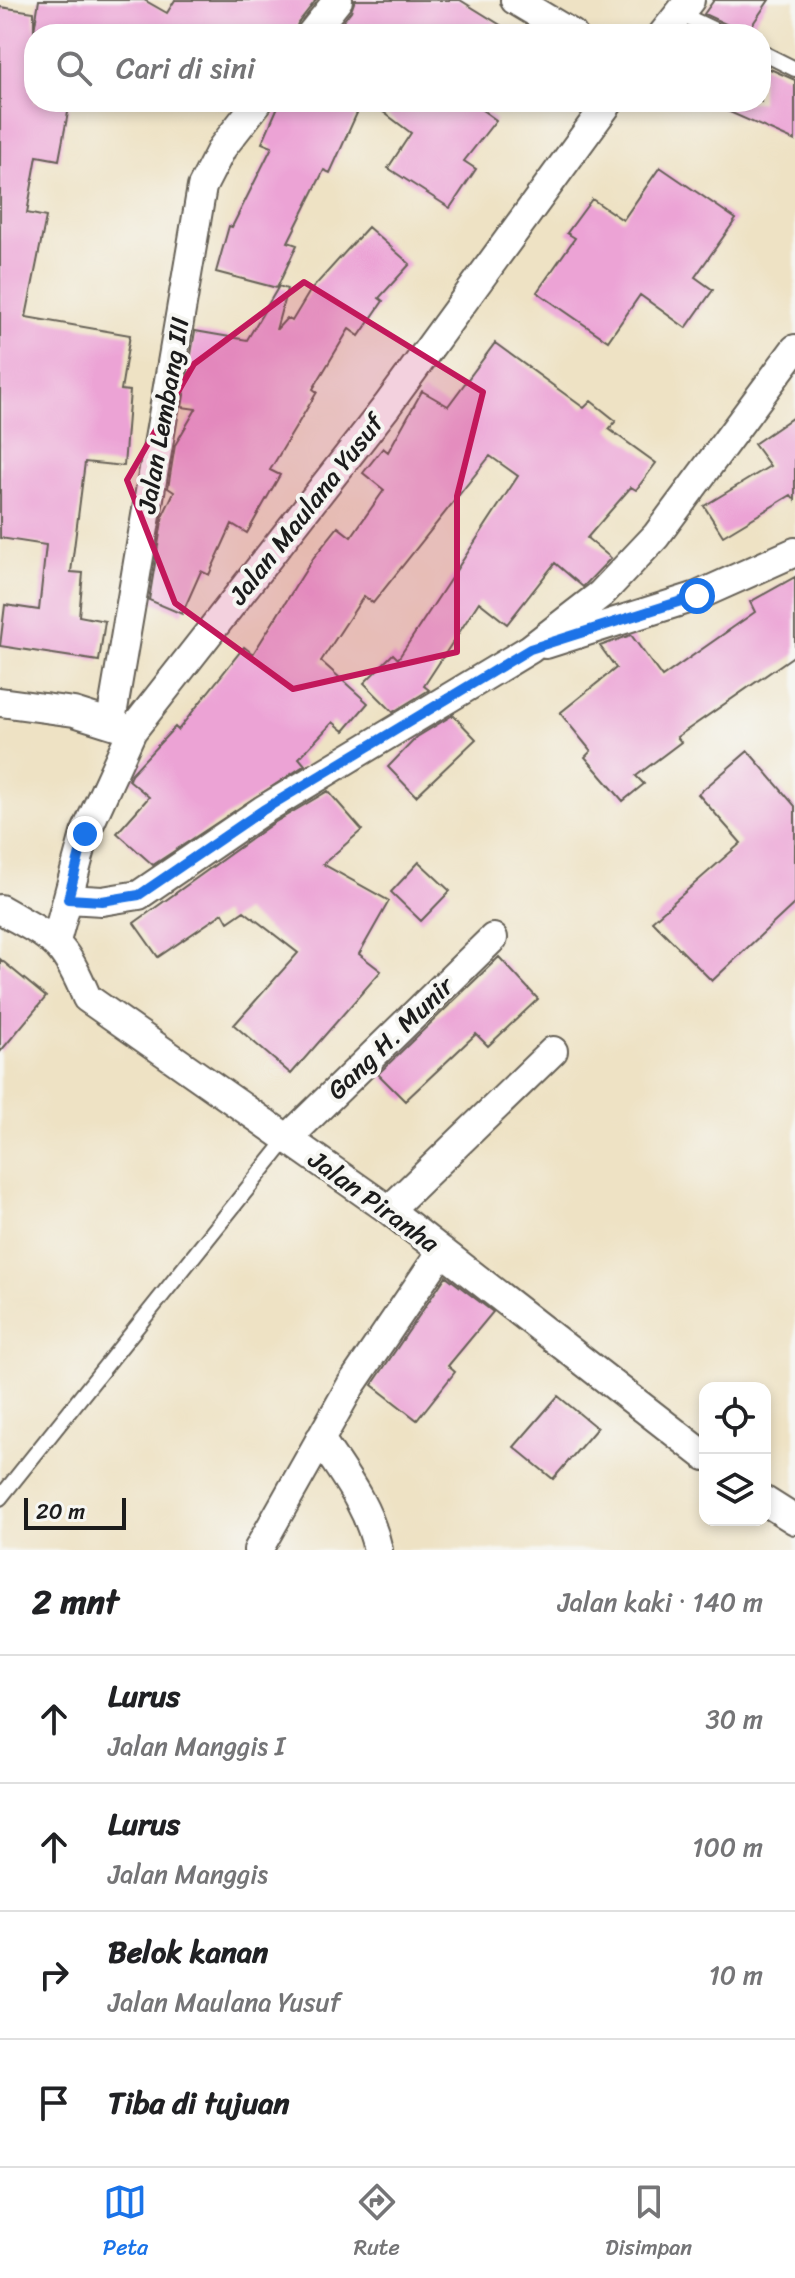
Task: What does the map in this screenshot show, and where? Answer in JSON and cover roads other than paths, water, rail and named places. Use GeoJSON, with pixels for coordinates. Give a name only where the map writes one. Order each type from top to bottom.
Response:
{"type":"FeatureCollection","features":[{"type":"Feature","properties":{"kind":"street"},"geometry":{"type":"LineString","coordinates":[[319,24],[338,0]]}},
{"type":"Feature","properties":{"kind":"street"},"geometry":{"type":"LineString","coordinates":[[515,0],[555,24]]}},
{"type":"Feature","properties":{"kind":"street","name":"Jalan Lembang III"},"geometry":{"type":"LineString","coordinates":[[122,726],[202,187],[222,148],[250,112]]}},
{"type":"Feature","properties":{"kind":"street","name":"Jalan Maulana Yusuf"},"geometry":{"type":"LineString","coordinates":[[56,941],[85,834],[122,726],[387,406],[602,112]]}},
{"type":"Feature","properties":{"kind":"street"},"geometry":{"type":"LineString","coordinates":[[68,899],[102,901],[139,895],[263,810],[530,649],[601,594],[656,536],[795,349]]}},
{"type":"Feature","properties":{"kind":"street"},"geometry":{"type":"LineString","coordinates":[[530,649],[697,596],[795,552]]}},
{"type":"Feature","properties":{"kind":"street"},"geometry":{"type":"LineString","coordinates":[[0,702],[122,726]]}},
{"type":"Feature","properties":{"kind":"street"},"geometry":{"type":"LineString","coordinates":[[0,909],[56,941]]}},
{"type":"Feature","properties":{"kind":"street","name":"Gang H. Munir"},"geometry":{"type":"LineString","coordinates":[[288,1138],[493,938]]}},
{"type":"Feature","properties":{"kind":"street","name":"Jalan Piranha"},"geometry":{"type":"LineString","coordinates":[[56,941],[67,953],[87,998],[389,1210],[702,1454]]}},
{"type":"Feature","properties":{"kind":"street"},"geometry":{"type":"LineString","coordinates":[[389,1210],[553,1051]]}},
{"type":"Feature","properties":{"kind":"street"},"geometry":{"type":"LineString","coordinates":[[258,1550],[351,1385],[442,1251]]}},
{"type":"Feature","properties":{"kind":"street"},"geometry":{"type":"LineString","coordinates":[[320,1439],[358,1495],[373,1526],[378,1550]]}},
{"type":"Feature","properties":{"kind":"street"},"geometry":{"type":"LineString","coordinates":[[771,1505],[795,1520]]}},
{"type":"Feature","properties":{"kind":"lane"},"geometry":{"type":"LineString","coordinates":[[677,16],[697,24]]}},
{"type":"Feature","properties":{"kind":"lane"},"geometry":{"type":"LineString","coordinates":[[771,57],[795,69]]}},
{"type":"Feature","properties":{"kind":"lane"},"geometry":{"type":"LineString","coordinates":[[0,1498],[288,1138]]}}]}
